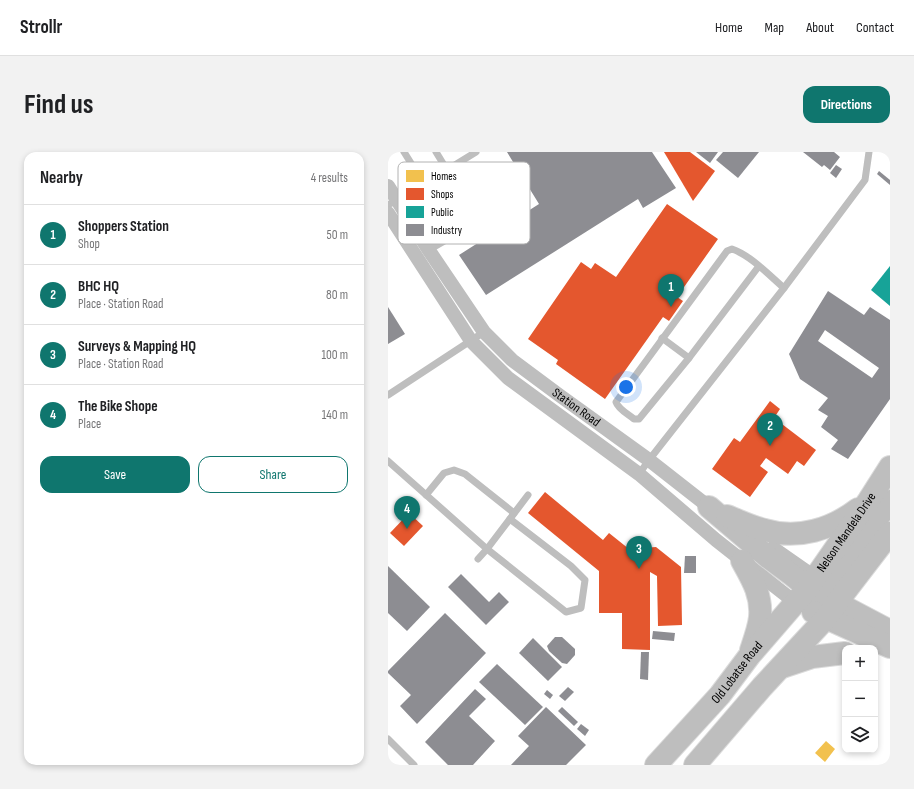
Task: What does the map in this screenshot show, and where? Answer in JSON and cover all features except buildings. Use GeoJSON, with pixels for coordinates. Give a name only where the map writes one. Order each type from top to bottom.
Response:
{"type":"FeatureCollection","features":[{"type":"Feature","properties":{"kind":"main road","name":"Nelson Mandela Drive"},"geometry":{"type":"LineString","coordinates":[[822,597],[879,500],[890,467]]}},
{"type":"Feature","properties":{"kind":"main road"},"geometry":{"type":"LineString","coordinates":[[717,511],[765,530],[785,534],[805,533],[822,529],[879,500]]}},
{"type":"Feature","properties":{"kind":"main road"},"geometry":{"type":"LineString","coordinates":[[717,511],[769,558],[890,647]]}},
{"type":"Feature","properties":{"kind":"main road"},"geometry":{"type":"LineString","coordinates":[[720,694],[747,679],[772,654],[822,597],[890,533]]}},
{"type":"Feature","properties":{"kind":"main road"},"geometry":{"type":"LineString","coordinates":[[742,561],[757,589],[760,600],[760,618],[750,656]]}},
{"type":"Feature","properties":{"kind":"main road"},"geometry":{"type":"LineString","coordinates":[[822,597],[890,616]]}},
{"type":"Feature","properties":{"kind":"main road"},"geometry":{"type":"LineString","coordinates":[[822,597],[890,631]]}},
{"type":"Feature","properties":{"kind":"main road"},"geometry":{"type":"LineString","coordinates":[[696,764],[779,668],[822,597]]}},
{"type":"Feature","properties":{"kind":"main road","name":"Old Lobatse Road"},"geometry":{"type":"LineString","coordinates":[[656,765],[720,694],[750,656],[822,597]]}},
{"type":"Feature","properties":{"kind":"main road"},"geometry":{"type":"LineString","coordinates":[[878,653],[890,654]]}},
{"type":"Feature","properties":{"kind":"main road"},"geometry":{"type":"LineString","coordinates":[[779,668],[812,657],[842,654]]}},
{"type":"Feature","properties":{"kind":"street","name":"Station Road"},"geometry":{"type":"LineString","coordinates":[[388,186],[392,202]]}},
{"type":"Feature","properties":{"kind":"street"},"geometry":{"type":"LineString","coordinates":[[388,213],[398,229]]}},
{"type":"Feature","properties":{"kind":"street"},"geometry":{"type":"LineString","coordinates":[[408,244],[471,341]]}},
{"type":"Feature","properties":{"kind":"street","name":"Station Road"},"geometry":{"type":"LineString","coordinates":[[424,244],[484,332],[512,360],[717,511]]}},
{"type":"Feature","properties":{"kind":"street","name":"Station Road"},"geometry":{"type":"LineString","coordinates":[[471,341],[508,378],[639,474],[742,561],[822,597]]}},
{"type":"Feature","properties":{"kind":"lane"},"geometry":{"type":"LineString","coordinates":[[404,152],[410,162]]}},
{"type":"Feature","properties":{"kind":"lane"},"geometry":{"type":"LineString","coordinates":[[436,152],[442,162]]}},
{"type":"Feature","properties":{"kind":"lane"},"geometry":{"type":"LineString","coordinates":[[460,162],[476,152]]}},
{"type":"Feature","properties":{"kind":"lane"},"geometry":{"type":"LineString","coordinates":[[639,474],[784,288],[865,180],[869,152]]}},
{"type":"Feature","properties":{"kind":"lane"},"geometry":{"type":"LineString","coordinates":[[418,260],[428,249],[437,244]]}},
{"type":"Feature","properties":{"kind":"lane"},"geometry":{"type":"LineString","coordinates":[[759,266],[689,358],[639,419],[634,419],[617,405],[616,402],[727,251],[732,249],[738,251],[759,266],[784,288]]}},
{"type":"Feature","properties":{"kind":"lane"},"geometry":{"type":"LineString","coordinates":[[388,395],[484,332]]}},
{"type":"Feature","properties":{"kind":"lane"},"geometry":{"type":"LineString","coordinates":[[662,338],[689,358]]}},
{"type":"Feature","properties":{"kind":"lane"},"geometry":{"type":"LineString","coordinates":[[388,461],[487,549],[566,612],[581,608],[585,580],[466,474],[454,470],[444,473],[426,494]]}},
{"type":"Feature","properties":{"kind":"lane"},"geometry":{"type":"LineString","coordinates":[[478,559],[528,495]]}},
{"type":"Feature","properties":{"kind":"lane"},"geometry":{"type":"LineString","coordinates":[[388,739],[414,765]]}},
{"type":"Feature","properties":{"kind":"place","name":"Shoppers Station"},"geometry":{"type":"Point","coordinates":[671,307]}},
{"type":"Feature","properties":{"kind":"place","name":"BHC HQ"},"geometry":{"type":"Point","coordinates":[770,446]}},
{"type":"Feature","properties":{"kind":"place","name":"The Bike Shope"},"geometry":{"type":"Point","coordinates":[407,529]}},
{"type":"Feature","properties":{"kind":"place","name":"Surveys & Mapping HQ"},"geometry":{"type":"Point","coordinates":[639,569]}}]}
